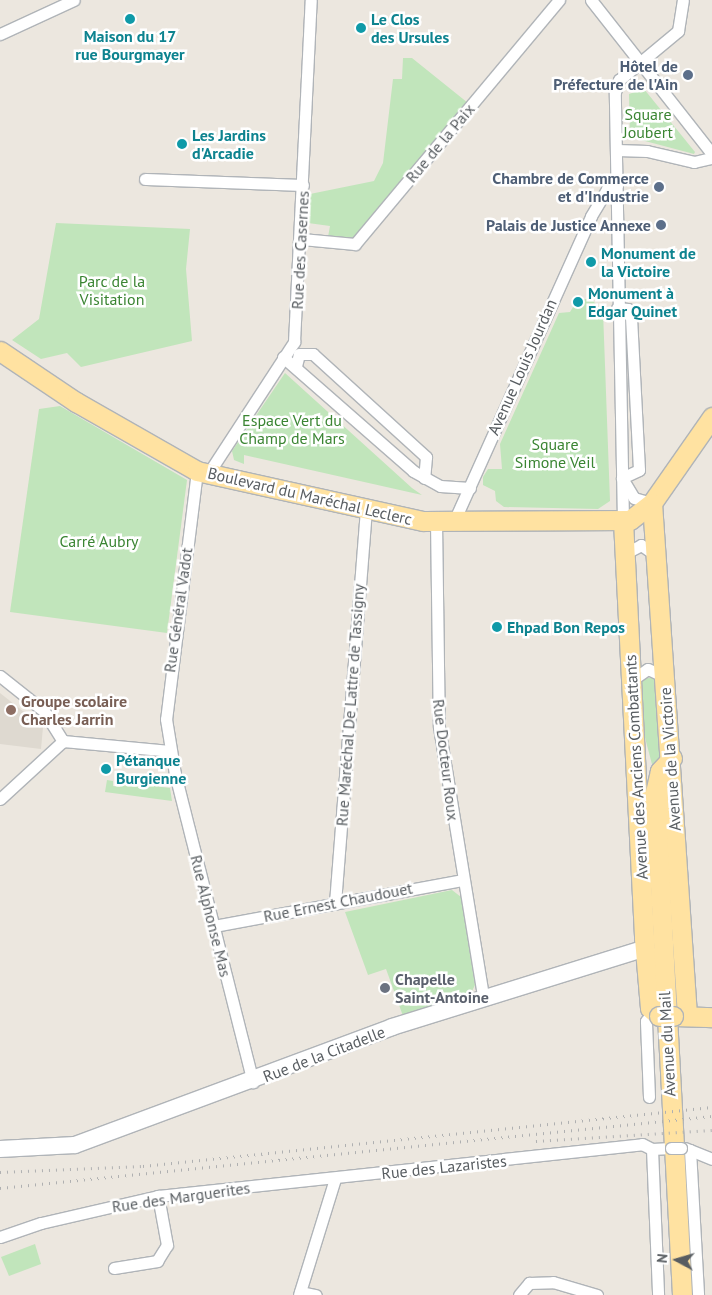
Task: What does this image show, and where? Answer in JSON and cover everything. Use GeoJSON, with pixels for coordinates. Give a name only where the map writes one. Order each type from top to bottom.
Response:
{"type":"FeatureCollection","features":[{"type":"Feature","properties":{"kind":"main road","name":"Boulevard du Maréchal Leclerc"},"geometry":{"type":"LineString","coordinates":[[0,351],[76,402],[202,472],[366,507],[395,517],[436,521],[455,519],[623,521]]}},
{"type":"Feature","properties":{"kind":"main road"},"geometry":{"type":"LineString","coordinates":[[623,521],[652,503],[712,417]]}},
{"type":"Feature","properties":{"kind":"main road","name":"Avenue de la Victoire"},"geometry":{"type":"LineString","coordinates":[[652,503],[672,758],[668,1015]]}},
{"type":"Feature","properties":{"kind":"main road","name":"Avenue des Anciens Combattants"},"geometry":{"type":"LineString","coordinates":[[623,521],[646,948],[668,1015]]}},
{"type":"Feature","properties":{"kind":"main road","name":"Avenue du Mail"},"geometry":{"type":"LineString","coordinates":[[634,717],[655,793],[682,1295]]}},
{"type":"Feature","properties":{"kind":"main road","name":"Avenue du Mail"},"geometry":{"type":"LineString","coordinates":[[655,793],[660,771],[672,758]]}},
{"type":"Feature","properties":{"kind":"main road"},"geometry":{"type":"LineString","coordinates":[[668,1015],[712,1017]]}},
{"type":"Feature","properties":{"kind":"street"},"geometry":{"type":"LineString","coordinates":[[0,34],[74,0]]}},
{"type":"Feature","properties":{"kind":"street","name":"Rue des Casernes"},"geometry":{"type":"LineString","coordinates":[[202,472],[284,357],[296,327],[302,239],[311,0]]}},
{"type":"Feature","properties":{"kind":"street","name":"Rue de la Paix"},"geometry":{"type":"LineString","coordinates":[[302,239],[356,244],[559,0]]}},
{"type":"Feature","properties":{"kind":"street"},"geometry":{"type":"LineString","coordinates":[[591,0],[712,154]]}},
{"type":"Feature","properties":{"kind":"street"},"geometry":{"type":"LineString","coordinates":[[623,521],[617,308],[618,231],[615,92],[619,80],[678,31],[683,0]]}},
{"type":"Feature","properties":{"kind":"street"},"geometry":{"type":"LineString","coordinates":[[617,150],[647,151],[694,162],[712,158]]}},
{"type":"Feature","properties":{"kind":"street"},"geometry":{"type":"LineString","coordinates":[[145,179],[303,185]]}},
{"type":"Feature","properties":{"kind":"street","name":"Avenue Louis Jourdan"},"geometry":{"type":"LineString","coordinates":[[455,519],[591,216],[606,189],[617,185]]}},
{"type":"Feature","properties":{"kind":"street"},"geometry":{"type":"LineString","coordinates":[[617,308],[628,309],[631,317],[639,470],[622,478]]}},
{"type":"Feature","properties":{"kind":"street"},"geometry":{"type":"LineString","coordinates":[[296,366],[299,354],[313,354],[426,457],[424,478]]}},
{"type":"Feature","properties":{"kind":"street"},"geometry":{"type":"LineString","coordinates":[[284,357],[424,478],[440,486],[470,488]]}},
{"type":"Feature","properties":{"kind":"street","name":"Rue Général Vadot"},"geometry":{"type":"LineString","coordinates":[[170,751],[168,682],[202,472]]}},
{"type":"Feature","properties":{"kind":"street"},"geometry":{"type":"LineString","coordinates":[[622,478],[634,498],[652,503]]}},
{"type":"Feature","properties":{"kind":"street","name":"Rue Maréchal De Lattre de Tassigny"},"geometry":{"type":"LineString","coordinates":[[335,903],[366,507]]}},
{"type":"Feature","properties":{"kind":"street","name":"Rue Docteur Roux"},"geometry":{"type":"LineString","coordinates":[[436,521],[439,727],[462,880],[483,997]]}},
{"type":"Feature","properties":{"kind":"street"},"geometry":{"type":"LineString","coordinates":[[626,553],[641,545],[656,555]]}},
{"type":"Feature","properties":{"kind":"street"},"geometry":{"type":"LineString","coordinates":[[632,680],[648,669],[665,677]]}},
{"type":"Feature","properties":{"kind":"street"},"geometry":{"type":"LineString","coordinates":[[0,676],[44,711],[63,741]]}},
{"type":"Feature","properties":{"kind":"street"},"geometry":{"type":"LineString","coordinates":[[0,799],[63,741],[170,751]]}},
{"type":"Feature","properties":{"kind":"street","name":"Rue Alphonse Mas"},"geometry":{"type":"LineString","coordinates":[[170,751],[253,1082]]}},
{"type":"Feature","properties":{"kind":"street","name":"Rue Ernest Chaudouet"},"geometry":{"type":"LineString","coordinates":[[214,926],[462,880]]}},
{"type":"Feature","properties":{"kind":"street","name":"Rue de la Citadelle"},"geometry":{"type":"LineString","coordinates":[[0,1150],[75,1145],[483,997],[646,948]]}},
{"type":"Feature","properties":{"kind":"street","name":"Avenue des Anciens Combattants"},"geometry":{"type":"LineString","coordinates":[[649,1097],[646,1021],[668,1015]]}},
{"type":"Feature","properties":{"kind":"street","name":"Rue des Lazaristes"},"geometry":{"type":"LineString","coordinates":[[335,1179],[642,1144],[712,1159]]}},
{"type":"Feature","properties":{"kind":"street"},"geometry":{"type":"LineString","coordinates":[[658,1295],[671,1149]]}},
{"type":"Feature","properties":{"kind":"street"},"geometry":{"type":"LineString","coordinates":[[671,1149],[698,1295]]}},
{"type":"Feature","properties":{"kind":"street"},"geometry":{"type":"LineString","coordinates":[[316,1295],[300,1293],[335,1179]]}},
{"type":"Feature","properties":{"kind":"street","name":"Rue des Marguerites"},"geometry":{"type":"LineString","coordinates":[[0,1237],[40,1223],[158,1196],[335,1179]]}},
{"type":"Feature","properties":{"kind":"street"},"geometry":{"type":"LineString","coordinates":[[114,1268],[157,1261],[166,1245],[158,1196]]}},
{"type":"Feature","properties":{"kind":"street"},"geometry":{"type":"LineString","coordinates":[[519,1295],[529,1283],[553,1282],[597,1295]]}},
{"type":"Feature","properties":{"kind":"shaded area","name":"Groupe scolaire Charles Jarrin"},"geometry":{"type":"Polygon","coordinates":[[[0,693],[43,727],[41,749],[0,744],[0,693]]]}},
{"type":"Feature","properties":{"kind":"green space"},"geometry":{"type":"Polygon","coordinates":[[[403,58],[412,58],[468,103],[362,232],[348,240],[328,237],[330,226],[308,223],[310,194],[374,181],[383,163],[393,79],[402,79],[403,58]]]}},
{"type":"Feature","properties":{"kind":"green space","name":"Square Joubert"},"geometry":{"type":"Polygon","coordinates":[[[644,89],[695,152],[694,154],[630,137],[629,94],[644,89]]]}},
{"type":"Feature","properties":{"kind":"green space","name":"Parc de la Visitation"},"geometry":{"type":"Polygon","coordinates":[[[56,223],[190,229],[186,269],[192,341],[81,367],[67,353],[41,359],[12,340],[39,319],[56,223]]]}},
{"type":"Feature","properties":{"kind":"green space","name":"Square Simone Veil"},"geometry":{"type":"Polygon","coordinates":[[[578,299],[591,299],[603,311],[610,501],[598,509],[504,507],[496,501],[495,491],[483,485],[483,477],[488,469],[502,469],[500,444],[559,313],[570,312],[578,299]]]}},
{"type":"Feature","properties":{"kind":"green space","name":"Espace Vert du Champ de Mars"},"geometry":{"type":"Polygon","coordinates":[[[285,373],[422,495],[244,455],[244,464],[234,460],[232,451],[285,373]]]}},
{"type":"Feature","properties":{"kind":"green space","name":"Carré Aubry"},"geometry":{"type":"Polygon","coordinates":[[[60,406],[187,480],[167,633],[10,612],[39,409],[60,406]]]}},
{"type":"Feature","properties":{"kind":"green space"},"geometry":{"type":"Polygon","coordinates":[[[645,678],[654,678],[658,736],[664,750],[654,772],[643,730],[640,684],[645,678]]]}},
{"type":"Feature","properties":{"kind":"green space"},"geometry":{"type":"Polygon","coordinates":[[[107,780],[113,781],[113,786],[120,787],[121,782],[170,788],[172,801],[105,792],[107,780]]]}},
{"type":"Feature","properties":{"kind":"green space"},"geometry":{"type":"Polygon","coordinates":[[[452,890],[461,897],[475,985],[472,991],[403,1016],[386,969],[368,975],[345,912],[452,890]]]}},
{"type":"Feature","properties":{"kind":"green space"},"geometry":{"type":"Polygon","coordinates":[[[35,1244],[41,1264],[9,1276],[1,1257],[35,1244]]]}},
{"type":"Feature","properties":{"kind":"railway"},"geometry":{"type":"LineString","coordinates":[[0,1172],[143,1166],[712,1107]]}},
{"type":"Feature","properties":{"kind":"railway"},"geometry":{"type":"LineString","coordinates":[[0,1188],[712,1116]]}},
{"type":"Feature","properties":{"kind":"railway"},"geometry":{"type":"LineString","coordinates":[[536,1141],[712,1130]]}},
{"type":"Feature","properties":{"kind":"place","name":"Maison du 17 rue Bourgmayer"},"geometry":{"type":"Point","coordinates":[130,19]}},
{"type":"Feature","properties":{"kind":"place","name":"Le Clos des Ursules"},"geometry":{"type":"Point","coordinates":[361,28]}},
{"type":"Feature","properties":{"kind":"place","name":"Hôtel de Préfecture de l'Ain"},"geometry":{"type":"Point","coordinates":[688,75]}},
{"type":"Feature","properties":{"kind":"place","name":"Les Jardins d'Arcadie"},"geometry":{"type":"Point","coordinates":[182,144]}},
{"type":"Feature","properties":{"kind":"place","name":"Chambre de Commerce et d'Industrie"},"geometry":{"type":"Point","coordinates":[659,187]}},
{"type":"Feature","properties":{"kind":"place","name":"Palais de Justice Annexe"},"geometry":{"type":"Point","coordinates":[661,225]}},
{"type":"Feature","properties":{"kind":"place","name":"Monument de la Victoire"},"geometry":{"type":"Point","coordinates":[591,262]}},
{"type":"Feature","properties":{"kind":"place","name":"Monument à Edgar Quinet"},"geometry":{"type":"Point","coordinates":[578,302]}},
{"type":"Feature","properties":{"kind":"place","name":"Ehpad Bon Repos"},"geometry":{"type":"Point","coordinates":[497,627]}},
{"type":"Feature","properties":{"kind":"place","name":"Groupe scolaire Charles Jarrin"},"geometry":{"type":"Point","coordinates":[11,710]}},
{"type":"Feature","properties":{"kind":"place","name":"Pétanque Burgienne"},"geometry":{"type":"Point","coordinates":[106,769]}},
{"type":"Feature","properties":{"kind":"place","name":"Chapelle Saint-Antoine"},"geometry":{"type":"Point","coordinates":[385,988]}}]}
